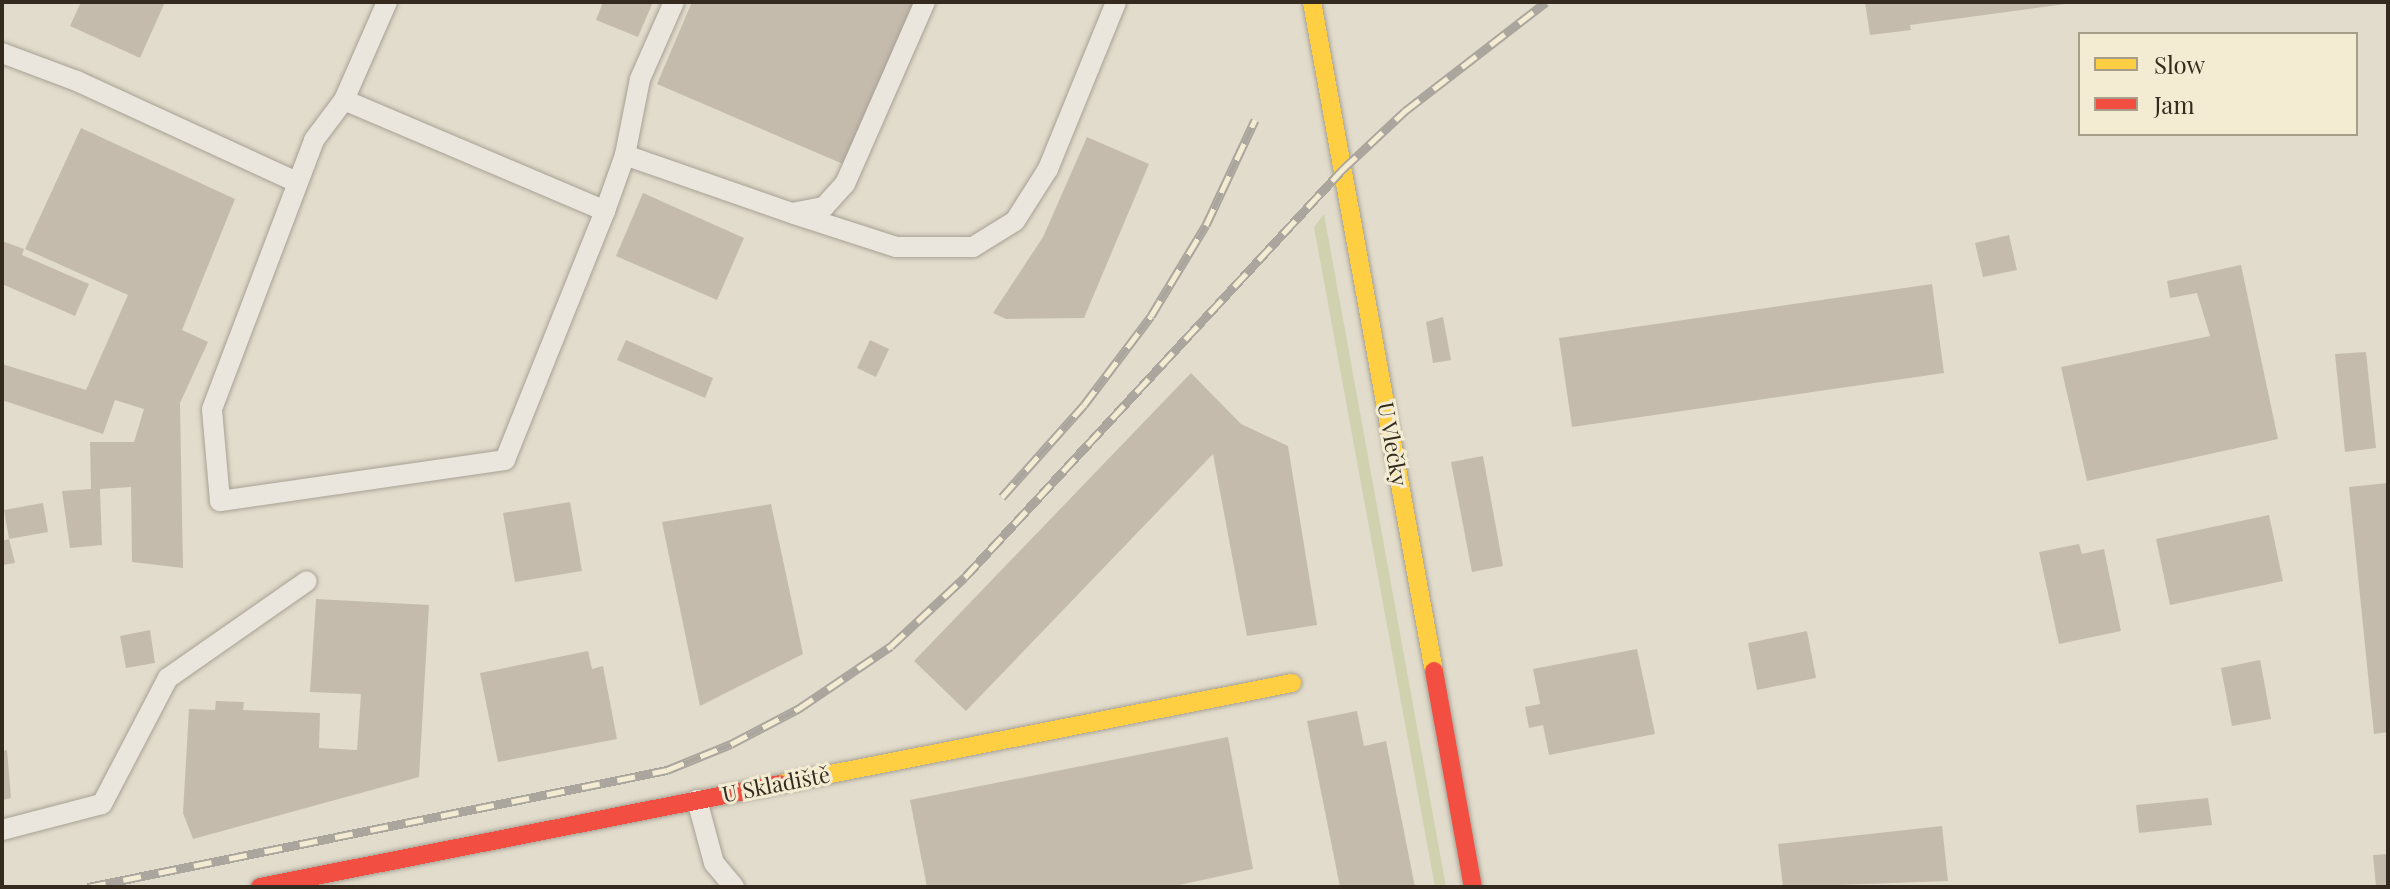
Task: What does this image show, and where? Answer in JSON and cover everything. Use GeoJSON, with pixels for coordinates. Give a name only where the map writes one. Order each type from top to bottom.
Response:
{"type":"FeatureCollection","features":[{"type":"Feature","properties":{"kind":"street","name":"U Vlečky"},"geometry":{"type":"LineString","coordinates":[[1312,2],[1473,887]]}},
{"type":"Feature","properties":{"kind":"street","name":"U Skladiště"},"geometry":{"type":"LineString","coordinates":[[260,887],[1292,683]]}},
{"type":"Feature","properties":{"kind":"lane"},"geometry":{"type":"LineString","coordinates":[[387,2],[344,100],[314,140],[212,409],[220,501],[505,460],[605,211],[625,155],[640,79],[674,2]]}},
{"type":"Feature","properties":{"kind":"lane"},"geometry":{"type":"LineString","coordinates":[[790,213],[824,207],[845,184],[925,2]]}},
{"type":"Feature","properties":{"kind":"lane"},"geometry":{"type":"LineString","coordinates":[[625,155],[896,247],[973,247],[1015,221],[1048,169],[1116,2]]}},
{"type":"Feature","properties":{"kind":"lane"},"geometry":{"type":"LineString","coordinates":[[2,53],[77,81],[297,182]]}},
{"type":"Feature","properties":{"kind":"lane"},"geometry":{"type":"LineString","coordinates":[[344,100],[605,211]]}},
{"type":"Feature","properties":{"kind":"lane"},"geometry":{"type":"LineString","coordinates":[[2,830],[102,804],[168,678],[307,581]]}},
{"type":"Feature","properties":{"kind":"lane"},"geometry":{"type":"LineString","coordinates":[[697,800],[714,863],[734,887]]}},
{"type":"Feature","properties":{"kind":"green space"},"geometry":{"type":"Polygon","coordinates":[[[1324,214],[1446,887],[1435,887],[1314,227],[1324,214]]]}},
{"type":"Feature","properties":{"kind":"building"},"geometry":{"type":"Polygon","coordinates":[[[81,2],[165,2],[140,58],[70,26],[81,2]]]}},
{"type":"Feature","properties":{"kind":"building"},"geometry":{"type":"Polygon","coordinates":[[[603,2],[653,2],[638,37],[596,20],[603,2]]]}},
{"type":"Feature","properties":{"kind":"building"},"geometry":{"type":"Polygon","coordinates":[[[692,2],[915,2],[843,164],[657,84],[692,2]]]}},
{"type":"Feature","properties":{"kind":"building"},"geometry":{"type":"Polygon","coordinates":[[[1865,2],[2066,4],[1910,25],[1911,30],[1870,35],[1865,2]]]}},
{"type":"Feature","properties":{"kind":"building"},"geometry":{"type":"Polygon","coordinates":[[[81,128],[235,199],[182,330],[208,342],[180,403],[183,568],[132,562],[131,487],[100,489],[102,545],[70,548],[62,491],[91,489],[90,442],[134,442],[144,409],[115,400],[103,434],[2,400],[2,364],[86,390],[128,295],[25,249],[81,128]]]}},
{"type":"Feature","properties":{"kind":"building"},"geometry":{"type":"Polygon","coordinates":[[[1087,137],[1149,164],[1084,318],[1006,319],[993,313],[1043,237],[1087,137]]]}},
{"type":"Feature","properties":{"kind":"building"},"geometry":{"type":"Polygon","coordinates":[[[643,193],[744,238],[717,300],[616,256],[643,193]]]}},
{"type":"Feature","properties":{"kind":"building"},"geometry":{"type":"Polygon","coordinates":[[[2009,235],[2017,270],[1983,277],[1975,243],[2009,235]]]}},
{"type":"Feature","properties":{"kind":"building"},"geometry":{"type":"Polygon","coordinates":[[[2,241],[24,249],[22,255],[89,284],[75,316],[2,284],[2,241]]]}},
{"type":"Feature","properties":{"kind":"building"},"geometry":{"type":"Polygon","coordinates":[[[2241,265],[2278,439],[2087,481],[2061,367],[2210,336],[2197,293],[2170,298],[2167,281],[2241,265]]]}},
{"type":"Feature","properties":{"kind":"building"},"geometry":{"type":"Polygon","coordinates":[[[1932,284],[1944,373],[1572,427],[1559,338],[1932,284]]]}},
{"type":"Feature","properties":{"kind":"building"},"geometry":{"type":"Polygon","coordinates":[[[1443,317],[1451,360],[1433,363],[1426,322],[1443,317]]]}},
{"type":"Feature","properties":{"kind":"building"},"geometry":{"type":"Polygon","coordinates":[[[626,340],[713,378],[705,398],[617,360],[626,340]]]}},
{"type":"Feature","properties":{"kind":"building"},"geometry":{"type":"Polygon","coordinates":[[[870,340],[889,349],[876,377],[857,368],[870,340]]]}},
{"type":"Feature","properties":{"kind":"building"},"geometry":{"type":"Polygon","coordinates":[[[2366,352],[2376,448],[2345,452],[2335,354],[2366,352]]]}},
{"type":"Feature","properties":{"kind":"building"},"geometry":{"type":"Polygon","coordinates":[[[1191,373],[1241,424],[1288,446],[1317,625],[1247,636],[1213,454],[966,711],[914,661],[1191,373]]]}},
{"type":"Feature","properties":{"kind":"building"},"geometry":{"type":"Polygon","coordinates":[[[1483,456],[1503,566],[1472,572],[1451,462],[1483,456]]]}},
{"type":"Feature","properties":{"kind":"building"},"geometry":{"type":"Polygon","coordinates":[[[2388,483],[2388,732],[2374,734],[2349,487],[2388,483]]]}},
{"type":"Feature","properties":{"kind":"building"},"geometry":{"type":"Polygon","coordinates":[[[570,502],[582,571],[515,582],[503,513],[570,502]]]}},
{"type":"Feature","properties":{"kind":"building"},"geometry":{"type":"Polygon","coordinates":[[[43,503],[48,532],[9,539],[4,510],[43,503]]]}},
{"type":"Feature","properties":{"kind":"building"},"geometry":{"type":"Polygon","coordinates":[[[771,504],[803,654],[700,706],[662,522],[771,504]]]}},
{"type":"Feature","properties":{"kind":"building"},"geometry":{"type":"Polygon","coordinates":[[[2269,515],[2283,581],[2170,605],[2156,539],[2269,515]]]}},
{"type":"Feature","properties":{"kind":"building"},"geometry":{"type":"Polygon","coordinates":[[[9,539],[15,563],[2,565],[2,541],[9,539]]]}},
{"type":"Feature","properties":{"kind":"building"},"geometry":{"type":"Polygon","coordinates":[[[2079,544],[2082,554],[2104,549],[2121,631],[2059,644],[2039,552],[2079,544]]]}},
{"type":"Feature","properties":{"kind":"building"},"geometry":{"type":"Polygon","coordinates":[[[316,599],[429,605],[419,777],[193,839],[183,813],[189,709],[215,710],[216,701],[244,702],[243,710],[320,713],[319,748],[357,750],[361,694],[310,692],[316,599]]]}},
{"type":"Feature","properties":{"kind":"building"},"geometry":{"type":"Polygon","coordinates":[[[150,630],[155,663],[126,668],[120,636],[150,630]]]}},
{"type":"Feature","properties":{"kind":"building"},"geometry":{"type":"Polygon","coordinates":[[[1807,631],[1816,678],[1757,690],[1748,643],[1807,631]]]}},
{"type":"Feature","properties":{"kind":"building"},"geometry":{"type":"Polygon","coordinates":[[[1637,649],[1655,734],[1549,755],[1543,725],[1529,728],[1525,707],[1540,704],[1533,669],[1637,649]]]}},
{"type":"Feature","properties":{"kind":"building"},"geometry":{"type":"Polygon","coordinates":[[[588,651],[592,669],[603,666],[617,739],[498,762],[480,673],[588,651]]]}},
{"type":"Feature","properties":{"kind":"building"},"geometry":{"type":"Polygon","coordinates":[[[2260,660],[2271,719],[2232,726],[2221,668],[2260,660]]]}},
{"type":"Feature","properties":{"kind":"building"},"geometry":{"type":"Polygon","coordinates":[[[1357,711],[1364,746],[1386,741],[1415,887],[1340,887],[1307,721],[1357,711]]]}},
{"type":"Feature","properties":{"kind":"building"},"geometry":{"type":"Polygon","coordinates":[[[1228,737],[1253,869],[1170,887],[927,887],[910,800],[1228,737]]]}},
{"type":"Feature","properties":{"kind":"building"},"geometry":{"type":"Polygon","coordinates":[[[7,750],[11,798],[2,800],[2,751],[7,750]]]}},
{"type":"Feature","properties":{"kind":"building"},"geometry":{"type":"Polygon","coordinates":[[[2208,798],[2212,825],[2139,833],[2136,805],[2208,798]]]}},
{"type":"Feature","properties":{"kind":"building"},"geometry":{"type":"Polygon","coordinates":[[[1942,826],[1948,881],[1783,887],[1778,844],[1942,826]]]}},
{"type":"Feature","properties":{"kind":"building"},"geometry":{"type":"Polygon","coordinates":[[[2388,854],[2388,887],[2376,887],[2373,855],[2388,854]]]}},
{"type":"Feature","properties":{"kind":"railway"},"geometry":{"type":"LineString","coordinates":[[88,887],[667,770],[731,744],[798,709],[891,646],[965,577],[1343,169],[1405,111],[1546,2]]}},
{"type":"Feature","properties":{"kind":"railway"},"geometry":{"type":"LineString","coordinates":[[1002,497],[1084,405],[1151,316],[1206,225],[1255,120]]}},
{"type":"Feature","properties":{"kind":"traffic: slow"},"geometry":{"type":"LineString","coordinates":[[1312,2],[1434,671]]}},
{"type":"Feature","properties":{"kind":"traffic: slow"},"geometry":{"type":"LineString","coordinates":[[780,784],[1292,683]]}},
{"type":"Feature","properties":{"kind":"traffic: jam"},"geometry":{"type":"LineString","coordinates":[[1434,671],[1473,887]]}},
{"type":"Feature","properties":{"kind":"traffic: jam"},"geometry":{"type":"LineString","coordinates":[[260,887],[780,784]]}}]}
